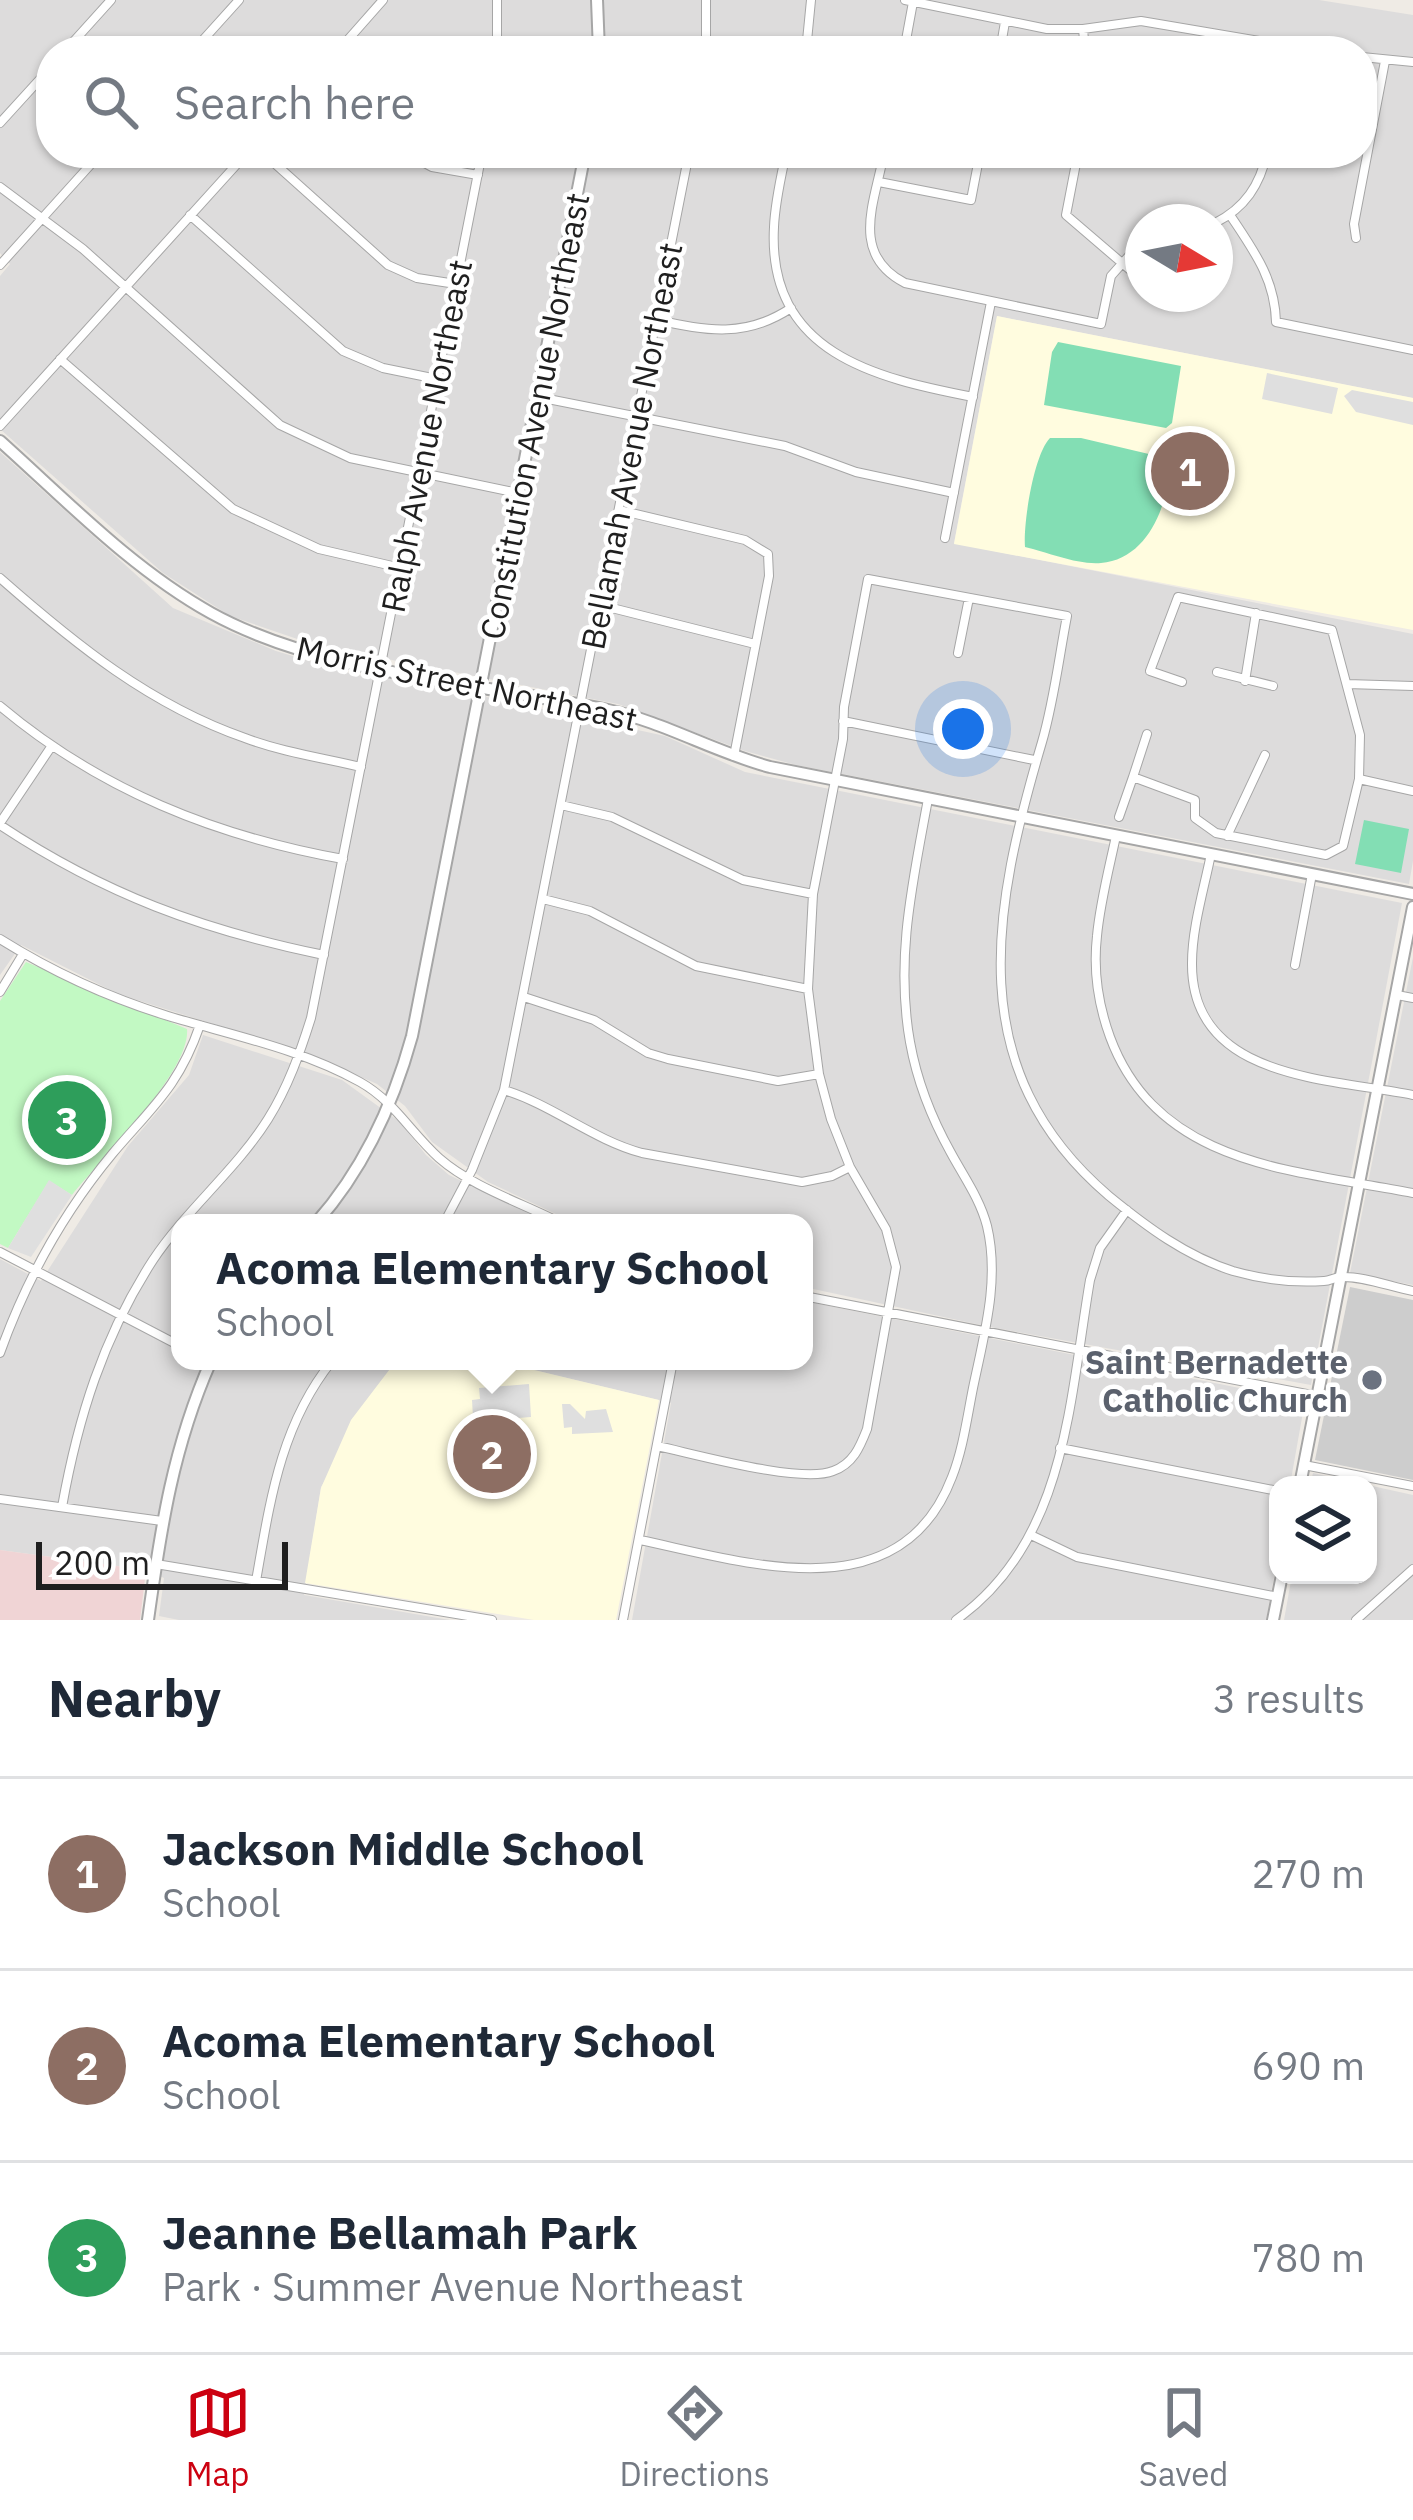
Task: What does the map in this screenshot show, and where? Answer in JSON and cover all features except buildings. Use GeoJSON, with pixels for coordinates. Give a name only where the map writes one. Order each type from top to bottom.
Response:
{"type":"FeatureCollection","features":[{"type":"Feature","properties":{"kind":"street"},"geometry":{"type":"LineString","coordinates":[[79,36],[111,0]]}},
{"type":"Feature","properties":{"kind":"street"},"geometry":{"type":"LineString","coordinates":[[207,36],[239,0]]}},
{"type":"Feature","properties":{"kind":"street"},"geometry":{"type":"LineString","coordinates":[[351,36],[383,0]]}},
{"type":"Feature","properties":{"kind":"street"},"geometry":{"type":"LineString","coordinates":[[496,0],[497,36]]}},
{"type":"Feature","properties":{"kind":"street"},"geometry":{"type":"LineString","coordinates":[[598,0],[599,36]]}},
{"type":"Feature","properties":{"kind":"street"},"geometry":{"type":"LineString","coordinates":[[706,0],[706,36]]}},
{"type":"Feature","properties":{"kind":"street"},"geometry":{"type":"LineString","coordinates":[[807,36],[811,0]]}},
{"type":"Feature","properties":{"kind":"street"},"geometry":{"type":"LineString","coordinates":[[906,36],[909,1],[1047,29],[1142,22],[1233,36]]}},
{"type":"Feature","properties":{"kind":"street"},"geometry":{"type":"LineString","coordinates":[[1003,36],[1005,22]]}},
{"type":"Feature","properties":{"kind":"street"},"geometry":{"type":"LineString","coordinates":[[1083,29],[1084,36]]}},
{"type":"Feature","properties":{"kind":"street"},"geometry":{"type":"LineString","coordinates":[[1377,60],[1413,62]]}},
{"type":"Feature","properties":{"kind":"street"},"geometry":{"type":"LineString","coordinates":[[1377,103],[1385,61]]}},
{"type":"Feature","properties":{"kind":"street"},"geometry":{"type":"LineString","coordinates":[[0,123],[36,83]]}},
{"type":"Feature","properties":{"kind":"street"},"geometry":{"type":"LineString","coordinates":[[0,265],[87,168]]}},
{"type":"Feature","properties":{"kind":"street"},"geometry":{"type":"LineString","coordinates":[[0,426],[233,168]]}},
{"type":"Feature","properties":{"kind":"street"},"geometry":{"type":"LineString","coordinates":[[280,168],[388,265],[417,278],[456,284]]}},
{"type":"Feature","properties":{"kind":"street"},"geometry":{"type":"LineString","coordinates":[[438,168],[478,175]]}},
{"type":"Feature","properties":{"kind":"street","name":"Ralph Avenue Northeast"},"geometry":{"type":"LineString","coordinates":[[187,1214],[267,1122],[298,1057],[324,955],[479,168]]}},
{"type":"Feature","properties":{"kind":"street","name":"Constitution Avenue Northeast"},"geometry":{"type":"LineString","coordinates":[[323,1214],[349,1181],[390,1103],[412,1036],[582,168]]}},
{"type":"Feature","properties":{"kind":"street","name":"Bellamah Avenue Northeast"},"geometry":{"type":"LineString","coordinates":[[449,1214],[504,1090],[686,168]]}},
{"type":"Feature","properties":{"kind":"street"},"geometry":{"type":"LineString","coordinates":[[783,168],[773,229],[781,284],[791,308],[813,335],[857,368],[973,397]]}},
{"type":"Feature","properties":{"kind":"street"},"geometry":{"type":"LineString","coordinates":[[881,168],[870,243],[880,266],[905,283],[1101,324],[1112,276],[1125,259]]}},
{"type":"Feature","properties":{"kind":"street"},"geometry":{"type":"LineString","coordinates":[[879,182],[971,200],[977,168]]}},
{"type":"Feature","properties":{"kind":"street"},"geometry":{"type":"LineString","coordinates":[[1075,168],[1066,215],[1125,266]]}},
{"type":"Feature","properties":{"kind":"street"},"geometry":{"type":"LineString","coordinates":[[1233,212],[1250,196],[1263,168]]}},
{"type":"Feature","properties":{"kind":"street"},"geometry":{"type":"LineString","coordinates":[[1356,238],[1354,224],[1365,168]]}},
{"type":"Feature","properties":{"kind":"street"},"geometry":{"type":"LineString","coordinates":[[0,187],[44,216],[280,424],[350,458],[518,493]]}},
{"type":"Feature","properties":{"kind":"street"},"geometry":{"type":"LineString","coordinates":[[190,215],[344,351],[383,368],[437,379]]}},
{"type":"Feature","properties":{"kind":"street"},"geometry":{"type":"LineString","coordinates":[[1233,220],[1267,271],[1276,301],[1276,322],[1412,350],[1413,338]]}},
{"type":"Feature","properties":{"kind":"street"},"geometry":{"type":"LineString","coordinates":[[945,538],[991,302]]}},
{"type":"Feature","properties":{"kind":"street"},"geometry":{"type":"LineString","coordinates":[[657,320],[734,331],[769,322],[791,308]]}},
{"type":"Feature","properties":{"kind":"street"},"geometry":{"type":"LineString","coordinates":[[60,358],[233,508],[319,550],[401,568]]}},
{"type":"Feature","properties":{"kind":"street"},"geometry":{"type":"LineString","coordinates":[[538,397],[785,446],[856,472],[954,493]]}},
{"type":"Feature","properties":{"kind":"street","name":"Morris Street Northeast"},"geometry":{"type":"LineString","coordinates":[[0,441],[160,584],[242,629],[301,650],[580,705],[662,726],[733,757],[835,780],[1413,894]]}},
{"type":"Feature","properties":{"kind":"street"},"geometry":{"type":"LineString","coordinates":[[619,510],[745,540],[768,554],[769,575],[733,757]]}},
{"type":"Feature","properties":{"kind":"street"},"geometry":{"type":"LineString","coordinates":[[0,578],[95,658],[170,706],[248,740],[362,767]]}},
{"type":"Feature","properties":{"kind":"street"},"geometry":{"type":"LineString","coordinates":[[657,1446],[819,1475],[846,1465],[859,1451],[867,1429],[896,1282],[892,1246],[850,1167],[819,1074],[808,989],[813,894],[868,579],[1067,616],[1003,917],[1000,959],[1000,993],[1012,1051],[1026,1089],[1051,1133],[1089,1178],[1183,1250],[1231,1270],[1276,1279],[1328,1281],[1340,1277],[1413,1291]]}},
{"type":"Feature","properties":{"kind":"street"},"geometry":{"type":"LineString","coordinates":[[1133,778],[1195,800],[1195,818],[1216,833],[1326,855],[1343,846],[1359,779],[1360,735],[1332,630],[1178,597],[1150,671],[1182,682]]}},
{"type":"Feature","properties":{"kind":"street"},"geometry":{"type":"LineString","coordinates":[[958,653],[969,598]]}},
{"type":"Feature","properties":{"kind":"street"},"geometry":{"type":"LineString","coordinates":[[600,605],[756,644]]}},
{"type":"Feature","properties":{"kind":"street"},"geometry":{"type":"LineString","coordinates":[[1245,681],[1256,613]]}},
{"type":"Feature","properties":{"kind":"street"},"geometry":{"type":"LineString","coordinates":[[1216,672],[1273,686]]}},
{"type":"Feature","properties":{"kind":"street"},"geometry":{"type":"LineString","coordinates":[[1347,684],[1413,686]]}},
{"type":"Feature","properties":{"kind":"street"},"geometry":{"type":"LineString","coordinates":[[0,706],[51,747],[97,775],[191,820],[238,837],[343,859]]}},
{"type":"Feature","properties":{"kind":"street"},"geometry":{"type":"LineString","coordinates":[[843,721],[1034,760]]}},
{"type":"Feature","properties":{"kind":"street"},"geometry":{"type":"LineString","coordinates":[[1119,817],[1147,734]]}},
{"type":"Feature","properties":{"kind":"street"},"geometry":{"type":"LineString","coordinates":[[51,747],[0,824],[56,861],[148,907],[243,938],[324,955]]}},
{"type":"Feature","properties":{"kind":"street"},"geometry":{"type":"LineString","coordinates":[[1227,836],[1265,754]]}},
{"type":"Feature","properties":{"kind":"street"},"geometry":{"type":"LineString","coordinates":[[1359,779],[1413,790]]}},
{"type":"Feature","properties":{"kind":"street"},"geometry":{"type":"LineString","coordinates":[[640,1540],[797,1571],[860,1563],[904,1542],[926,1523],[952,1479],[985,1331],[992,1265],[985,1220],[931,1112],[906,1012],[904,934],[928,799]]}},
{"type":"Feature","properties":{"kind":"street"},"geometry":{"type":"LineString","coordinates":[[561,805],[612,817],[743,880],[813,894]]}},
{"type":"Feature","properties":{"kind":"street"},"geometry":{"type":"LineString","coordinates":[[1116,836],[1096,937],[1096,988],[1116,1055],[1132,1083],[1178,1129],[1209,1147],[1247,1160],[1413,1193]]}},
{"type":"Feature","properties":{"kind":"street"},"geometry":{"type":"LineString","coordinates":[[1211,854],[1192,959],[1196,1000],[1207,1022],[1234,1052],[1253,1062],[1413,1095]]}},
{"type":"Feature","properties":{"kind":"street"},"geometry":{"type":"LineString","coordinates":[[1294,965],[1312,874]]}},
{"type":"Feature","properties":{"kind":"street"},"geometry":{"type":"LineString","coordinates":[[543,898],[590,911],[696,966],[808,989]]}},
{"type":"Feature","properties":{"kind":"street"},"geometry":{"type":"LineString","coordinates":[[1302,1476],[1413,907]]}},
{"type":"Feature","properties":{"kind":"street"},"geometry":{"type":"LineString","coordinates":[[0,939],[119,998],[357,1080],[390,1103],[441,1160],[543,1214]]}},
{"type":"Feature","properties":{"kind":"street"},"geometry":{"type":"LineString","coordinates":[[0,992],[23,954]]}},
{"type":"Feature","properties":{"kind":"street"},"geometry":{"type":"LineString","coordinates":[[1396,994],[1413,998]]}},
{"type":"Feature","properties":{"kind":"street"},"geometry":{"type":"LineString","coordinates":[[524,997],[594,1020],[648,1053],[668,1059],[778,1081],[819,1074]]}},
{"type":"Feature","properties":{"kind":"street"},"geometry":{"type":"LineString","coordinates":[[0,1353],[35,1271],[75,1203],[168,1094],[200,1025]]}},
{"type":"Feature","properties":{"kind":"street"},"geometry":{"type":"LineString","coordinates":[[504,1090],[642,1153],[802,1183],[850,1167]]}},
{"type":"Feature","properties":{"kind":"street"},"geometry":{"type":"LineString","coordinates":[[956,1620],[972,1616],[1033,1536],[1049,1497],[1060,1448],[1090,1280],[1100,1248],[1126,1210]]}},
{"type":"Feature","properties":{"kind":"street","name":"Ralph Avenue Northeast"},"geometry":{"type":"LineString","coordinates":[[62,1508],[83,1406],[121,1316],[171,1237]]}},
{"type":"Feature","properties":{"kind":"street"},"geometry":{"type":"LineString","coordinates":[[0,1252],[171,1341]]}},
{"type":"Feature","properties":{"kind":"street"},"geometry":{"type":"LineString","coordinates":[[813,1298],[1317,1396]]}},
{"type":"Feature","properties":{"kind":"street"},"geometry":{"type":"LineString","coordinates":[[148,1620],[179,1440],[206,1370]]}},
{"type":"Feature","properties":{"kind":"street"},"geometry":{"type":"LineString","coordinates":[[256,1582],[278,1464],[305,1400],[326,1370]]}},
{"type":"Feature","properties":{"kind":"street"},"geometry":{"type":"LineString","coordinates":[[623,1620],[671,1370]]}},
{"type":"Feature","properties":{"kind":"street"},"geometry":{"type":"LineString","coordinates":[[1060,1448],[1269,1490]]}},
{"type":"Feature","properties":{"kind":"street"},"geometry":{"type":"LineString","coordinates":[[1304,1465],[1413,1486]]}},
{"type":"Feature","properties":{"kind":"street"},"geometry":{"type":"LineString","coordinates":[[0,1498],[163,1521]]}},
{"type":"Feature","properties":{"kind":"street"},"geometry":{"type":"LineString","coordinates":[[1033,1536],[1077,1557],[1278,1597]]}},
{"type":"Feature","properties":{"kind":"street"},"geometry":{"type":"LineString","coordinates":[[156,1564],[492,1620]]}},
{"type":"Feature","properties":{"kind":"street"},"geometry":{"type":"LineString","coordinates":[[1356,1620],[1413,1570]]}},
{"type":"Feature","properties":{"kind":"street"},"geometry":{"type":"LineString","coordinates":[[1273,1620],[1280,1584]]}},
{"type":"Feature","properties":{"kind":"shaded area"},"geometry":{"type":"Polygon","coordinates":[[[0,0],[1319,0],[1413,15],[1413,398],[997,316],[954,543],[1413,634],[1413,861],[1409,884],[796,765],[618,704],[315,645],[230,616],[163,573],[0,429],[0,276],[10,264],[0,253],[0,0]]]}},
{"type":"Feature","properties":{"kind":"shaded area"},"geometry":{"type":"Polygon","coordinates":[[[997,316],[1413,398],[1413,630],[954,544],[997,316]]]}},
{"type":"Feature","properties":{"kind":"shaded area"},"geometry":{"type":"Polygon","coordinates":[[[1267,373],[1338,388],[1332,414],[1262,399],[1267,373]]]}},
{"type":"Feature","properties":{"kind":"shaded area"},"geometry":{"type":"Polygon","coordinates":[[[1352,390],[1413,402],[1413,425],[1356,412],[1344,396],[1352,390]]]}},
{"type":"Feature","properties":{"kind":"shaded area"},"geometry":{"type":"Polygon","coordinates":[[[0,452],[173,608],[276,651],[356,675],[423,683],[665,736],[745,772],[1402,903],[1311,1385],[990,1327],[813,1289],[813,1214],[556,1214],[488,1182],[432,1142],[405,1106],[377,1084],[308,1054],[118,994],[21,945],[0,975],[0,452]]]}},
{"type":"Feature","properties":{"kind":"shaded area"},"geometry":{"type":"Polygon","coordinates":[[[1413,957],[1413,1285],[1350,1273],[1413,957]]]}},
{"type":"Feature","properties":{"kind":"shaded area"},"geometry":{"type":"Polygon","coordinates":[[[203,1035],[342,1080],[400,1122],[449,1175],[531,1214],[171,1214],[171,1370],[391,1370],[321,1487],[304,1595],[450,1620],[179,1620],[159,1616],[164,1578],[147,1570],[0,1550],[0,1259],[41,1281],[128,1146],[189,1075],[203,1035]]]}},
{"type":"Feature","properties":{"kind":"shaded area"},"geometry":{"type":"Polygon","coordinates":[[[49,1180],[72,1195],[31,1257],[8,1248],[49,1180]]]}},
{"type":"Feature","properties":{"kind":"shaded area","name":"Saint Bernadette Catholic Church"},"geometry":{"type":"Polygon","coordinates":[[[1350,1287],[1413,1300],[1413,1480],[1315,1460],[1350,1287]]]}},
{"type":"Feature","properties":{"kind":"shaded area"},"geometry":{"type":"Polygon","coordinates":[[[813,1303],[1305,1401],[1292,1476],[1269,1476],[1269,1584],[1273,1584],[1266,1620],[632,1620],[671,1403],[534,1370],[813,1370],[813,1303]]]}},
{"type":"Feature","properties":{"kind":"shaded area"},"geometry":{"type":"Polygon","coordinates":[[[389,1370],[534,1370],[659,1400],[616,1620],[534,1620],[305,1583],[321,1488],[351,1420],[389,1370]]]}},
{"type":"Feature","properties":{"kind":"shaded area"},"geometry":{"type":"Polygon","coordinates":[[[529,1384],[531,1417],[494,1420],[474,1433],[472,1400],[480,1399],[479,1388],[529,1384]]]}},
{"type":"Feature","properties":{"kind":"shaded area"},"geometry":{"type":"Polygon","coordinates":[[[562,1404],[570,1404],[585,1419],[586,1411],[606,1409],[613,1432],[572,1434],[572,1427],[564,1428],[562,1404]]]}},
{"type":"Feature","properties":{"kind":"shaded area"},"geometry":{"type":"Polygon","coordinates":[[[1377,1487],[1413,1495],[1413,1620],[1284,1620],[1290,1584],[1377,1584],[1377,1487]]]}},
{"type":"Feature","properties":{"kind":"shaded area"},"geometry":{"type":"Polygon","coordinates":[[[0,1550],[146,1570],[140,1620],[0,1620],[0,1550]]]}},
{"type":"Feature","properties":{"kind":"green space"},"geometry":{"type":"Polygon","coordinates":[[[1058,342],[1181,366],[1172,423],[1166,428],[1044,405],[1052,352],[1058,342]]]}},
{"type":"Feature","properties":{"kind":"green space"},"geometry":{"type":"Polygon","coordinates":[[[1050,438],[1081,438],[1170,459],[1161,509],[1132,551],[1118,559],[1092,563],[1025,547],[1031,490],[1050,438]]]}},
{"type":"Feature","properties":{"kind":"green space"},"geometry":{"type":"Polygon","coordinates":[[[1364,820],[1409,829],[1401,873],[1355,864],[1364,820]]]}},
{"type":"Feature","properties":{"kind":"green space"},"geometry":{"type":"Polygon","coordinates":[[[26,962],[187,1029],[175,1068],[142,1114],[72,1195],[49,1181],[8,1248],[0,1244],[0,1001],[26,962]]]}},
{"type":"Feature","properties":{"kind":"place","name":"Jackson Middle School"},"geometry":{"type":"Point","coordinates":[1190,471]}},
{"type":"Feature","properties":{"kind":"place","name":"Jeanne Bellamah Park"},"geometry":{"type":"Point","coordinates":[67,1120]}},
{"type":"Feature","properties":{"kind":"place","name":"Saint Bernadette Catholic Church"},"geometry":{"type":"Point","coordinates":[1372,1380]}},
{"type":"Feature","properties":{"kind":"place","name":"Acoma Elementary School"},"geometry":{"type":"Point","coordinates":[492,1454]}}]}
